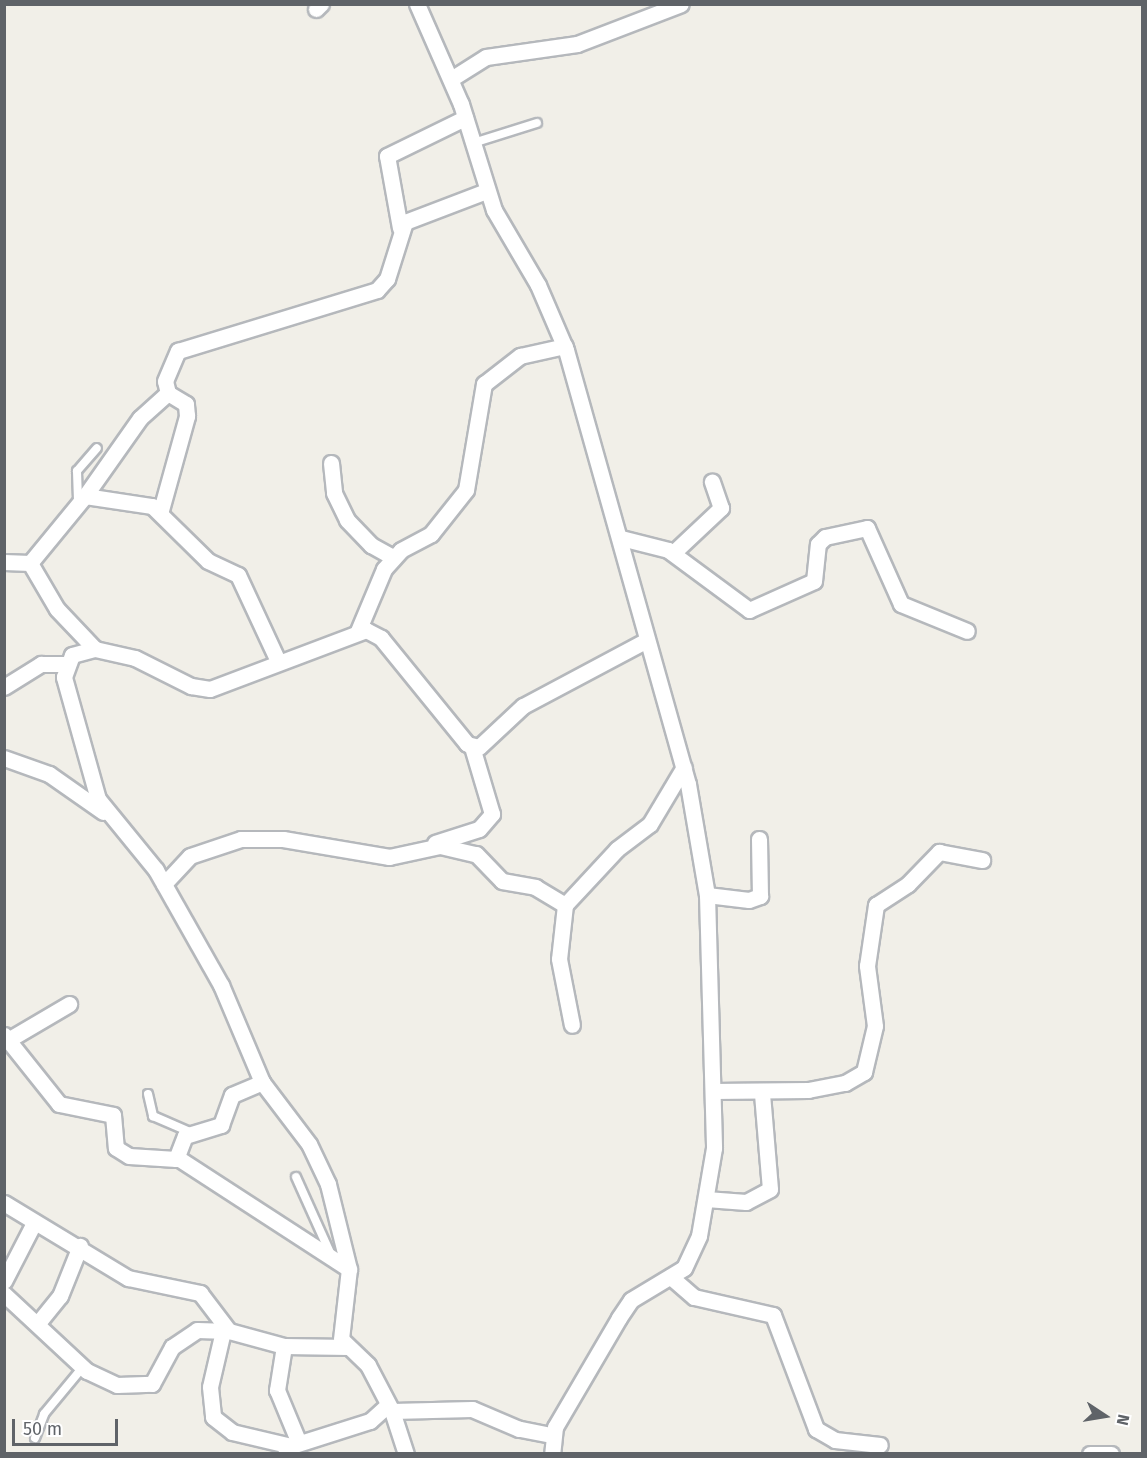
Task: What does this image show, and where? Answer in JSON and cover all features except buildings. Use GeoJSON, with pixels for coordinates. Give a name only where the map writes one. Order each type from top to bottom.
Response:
{"type":"FeatureCollection","features":[{"type":"Feature","properties":{"kind":"street"},"geometry":{"type":"LineString","coordinates":[[417,4],[451,80],[473,142],[486,191],[565,346],[621,538],[645,641],[684,767],[707,895],[713,1091],[706,1200],[692,1257],[672,1278],[631,1300],[551,1435],[552,1454]]}},
{"type":"Feature","properties":{"kind":"street"},"geometry":{"type":"LineString","coordinates":[[451,80],[486,57],[577,44],[678,5]]}},
{"type":"Feature","properties":{"kind":"street"},"geometry":{"type":"LineString","coordinates":[[168,393],[167,368],[184,347],[378,290],[387,279],[400,228],[387,156],[465,118]]}},
{"type":"Feature","properties":{"kind":"street"},"geometry":{"type":"LineString","coordinates":[[400,228],[413,216],[486,191]]}},
{"type":"Feature","properties":{"kind":"street"},"geometry":{"type":"LineString","coordinates":[[358,631],[393,556],[431,534],[466,490],[475,461],[480,392],[491,375],[520,356],[565,346]]}},
{"type":"Feature","properties":{"kind":"street"},"geometry":{"type":"LineString","coordinates":[[30,563],[82,498],[140,418],[168,393]]}},
{"type":"Feature","properties":{"kind":"street"},"geometry":{"type":"LineString","coordinates":[[161,510],[188,408],[168,393]]}},
{"type":"Feature","properties":{"kind":"street"},"geometry":{"type":"LineString","coordinates":[[331,463],[334,493],[347,520],[371,545],[393,556]]}},
{"type":"Feature","properties":{"kind":"street"},"geometry":{"type":"LineString","coordinates":[[673,553],[721,508],[712,482]]}},
{"type":"Feature","properties":{"kind":"street"},"geometry":{"type":"LineString","coordinates":[[82,498],[161,510],[208,561],[240,578],[278,661]]}},
{"type":"Feature","properties":{"kind":"street"},"geometry":{"type":"LineString","coordinates":[[621,538],[673,553],[749,609],[814,582],[818,544],[825,537],[867,528],[901,604],[967,631]]}},
{"type":"Feature","properties":{"kind":"street"},"geometry":{"type":"LineString","coordinates":[[4,562],[30,563]]}},
{"type":"Feature","properties":{"kind":"street"},"geometry":{"type":"LineString","coordinates":[[30,563],[57,609],[94,648]]}},
{"type":"Feature","properties":{"kind":"street"},"geometry":{"type":"LineString","coordinates":[[108,815],[88,775],[71,714],[66,664],[72,655],[94,648],[135,658],[201,689],[221,686],[278,661],[358,631],[381,638],[472,747],[492,804],[489,820],[432,847],[389,857],[283,840],[241,838],[190,856],[164,884]]}},
{"type":"Feature","properties":{"kind":"street"},"geometry":{"type":"LineString","coordinates":[[472,747],[484,745],[523,706],[645,641]]}},
{"type":"Feature","properties":{"kind":"street"},"geometry":{"type":"LineString","coordinates":[[4,687],[41,664],[66,664]]}},
{"type":"Feature","properties":{"kind":"street"},"geometry":{"type":"LineString","coordinates":[[4,758],[49,774],[108,815],[147,857],[164,884],[221,985],[261,1082],[318,1162],[340,1220],[349,1269],[339,1331],[348,1347],[368,1365],[390,1408],[406,1454]]}},
{"type":"Feature","properties":{"kind":"street"},"geometry":{"type":"LineString","coordinates":[[572,1024],[559,959],[565,906],[617,849],[650,824],[684,767]]}},
{"type":"Feature","properties":{"kind":"street"},"geometry":{"type":"LineString","coordinates":[[707,895],[749,900],[760,896],[759,839]]}},
{"type":"Feature","properties":{"kind":"street"},"geometry":{"type":"LineString","coordinates":[[432,847],[476,854],[502,881],[535,887],[565,906]]}},
{"type":"Feature","properties":{"kind":"street"},"geometry":{"type":"LineString","coordinates":[[713,1091],[762,1094],[845,1083],[864,1072],[875,1026],[867,966],[876,905],[908,884],[939,852],[982,860]]}},
{"type":"Feature","properties":{"kind":"street"},"geometry":{"type":"LineString","coordinates":[[69,1004],[6,1038],[59,1104],[113,1115],[119,1152],[178,1158],[349,1269]]}},
{"type":"Feature","properties":{"kind":"street"},"geometry":{"type":"LineString","coordinates":[[178,1158],[185,1136],[221,1125],[232,1095],[261,1082]]}},
{"type":"Feature","properties":{"kind":"street"},"geometry":{"type":"LineString","coordinates":[[706,1200],[746,1202],[770,1189],[762,1094]]}},
{"type":"Feature","properties":{"kind":"street"},"geometry":{"type":"LineString","coordinates":[[4,1203],[140,1283],[180,1285],[200,1293],[226,1331]]}},
{"type":"Feature","properties":{"kind":"street"},"geometry":{"type":"LineString","coordinates":[[4,1281],[34,1222]]}},
{"type":"Feature","properties":{"kind":"street"},"geometry":{"type":"LineString","coordinates":[[38,1323],[60,1296],[80,1246]]}},
{"type":"Feature","properties":{"kind":"street"},"geometry":{"type":"LineString","coordinates":[[672,1278],[694,1297],[773,1315],[816,1429],[835,1440],[880,1445]]}},
{"type":"Feature","properties":{"kind":"street"},"geometry":{"type":"LineString","coordinates":[[4,1294],[38,1323],[82,1367],[101,1380],[144,1387],[155,1380],[180,1338],[197,1330],[226,1331],[284,1346],[348,1347]]}},
{"type":"Feature","properties":{"kind":"street"},"geometry":{"type":"LineString","coordinates":[[226,1331],[210,1388],[213,1417],[232,1432],[291,1447],[370,1421],[390,1408],[472,1409],[519,1429],[551,1435]]}},
{"type":"Feature","properties":{"kind":"street"},"geometry":{"type":"LineString","coordinates":[[284,1346],[277,1390],[291,1447]]}},
{"type":"Feature","properties":{"kind":"street"},"geometry":{"type":"LineString","coordinates":[[1090,1454],[1111,1454]]}},
{"type":"Feature","properties":{"kind":"lane"},"geometry":{"type":"LineString","coordinates":[[473,142],[537,123]]}},
{"type":"Feature","properties":{"kind":"lane"},"geometry":{"type":"LineString","coordinates":[[82,498],[77,471],[97,448]]}},
{"type":"Feature","properties":{"kind":"lane"},"geometry":{"type":"LineString","coordinates":[[148,1094],[156,1119],[192,1133]]}},
{"type":"Feature","properties":{"kind":"lane"},"geometry":{"type":"LineString","coordinates":[[296,1177],[334,1261]]}},
{"type":"Feature","properties":{"kind":"lane"},"geometry":{"type":"LineString","coordinates":[[35,1438],[44,1414],[82,1367]]}}]}
